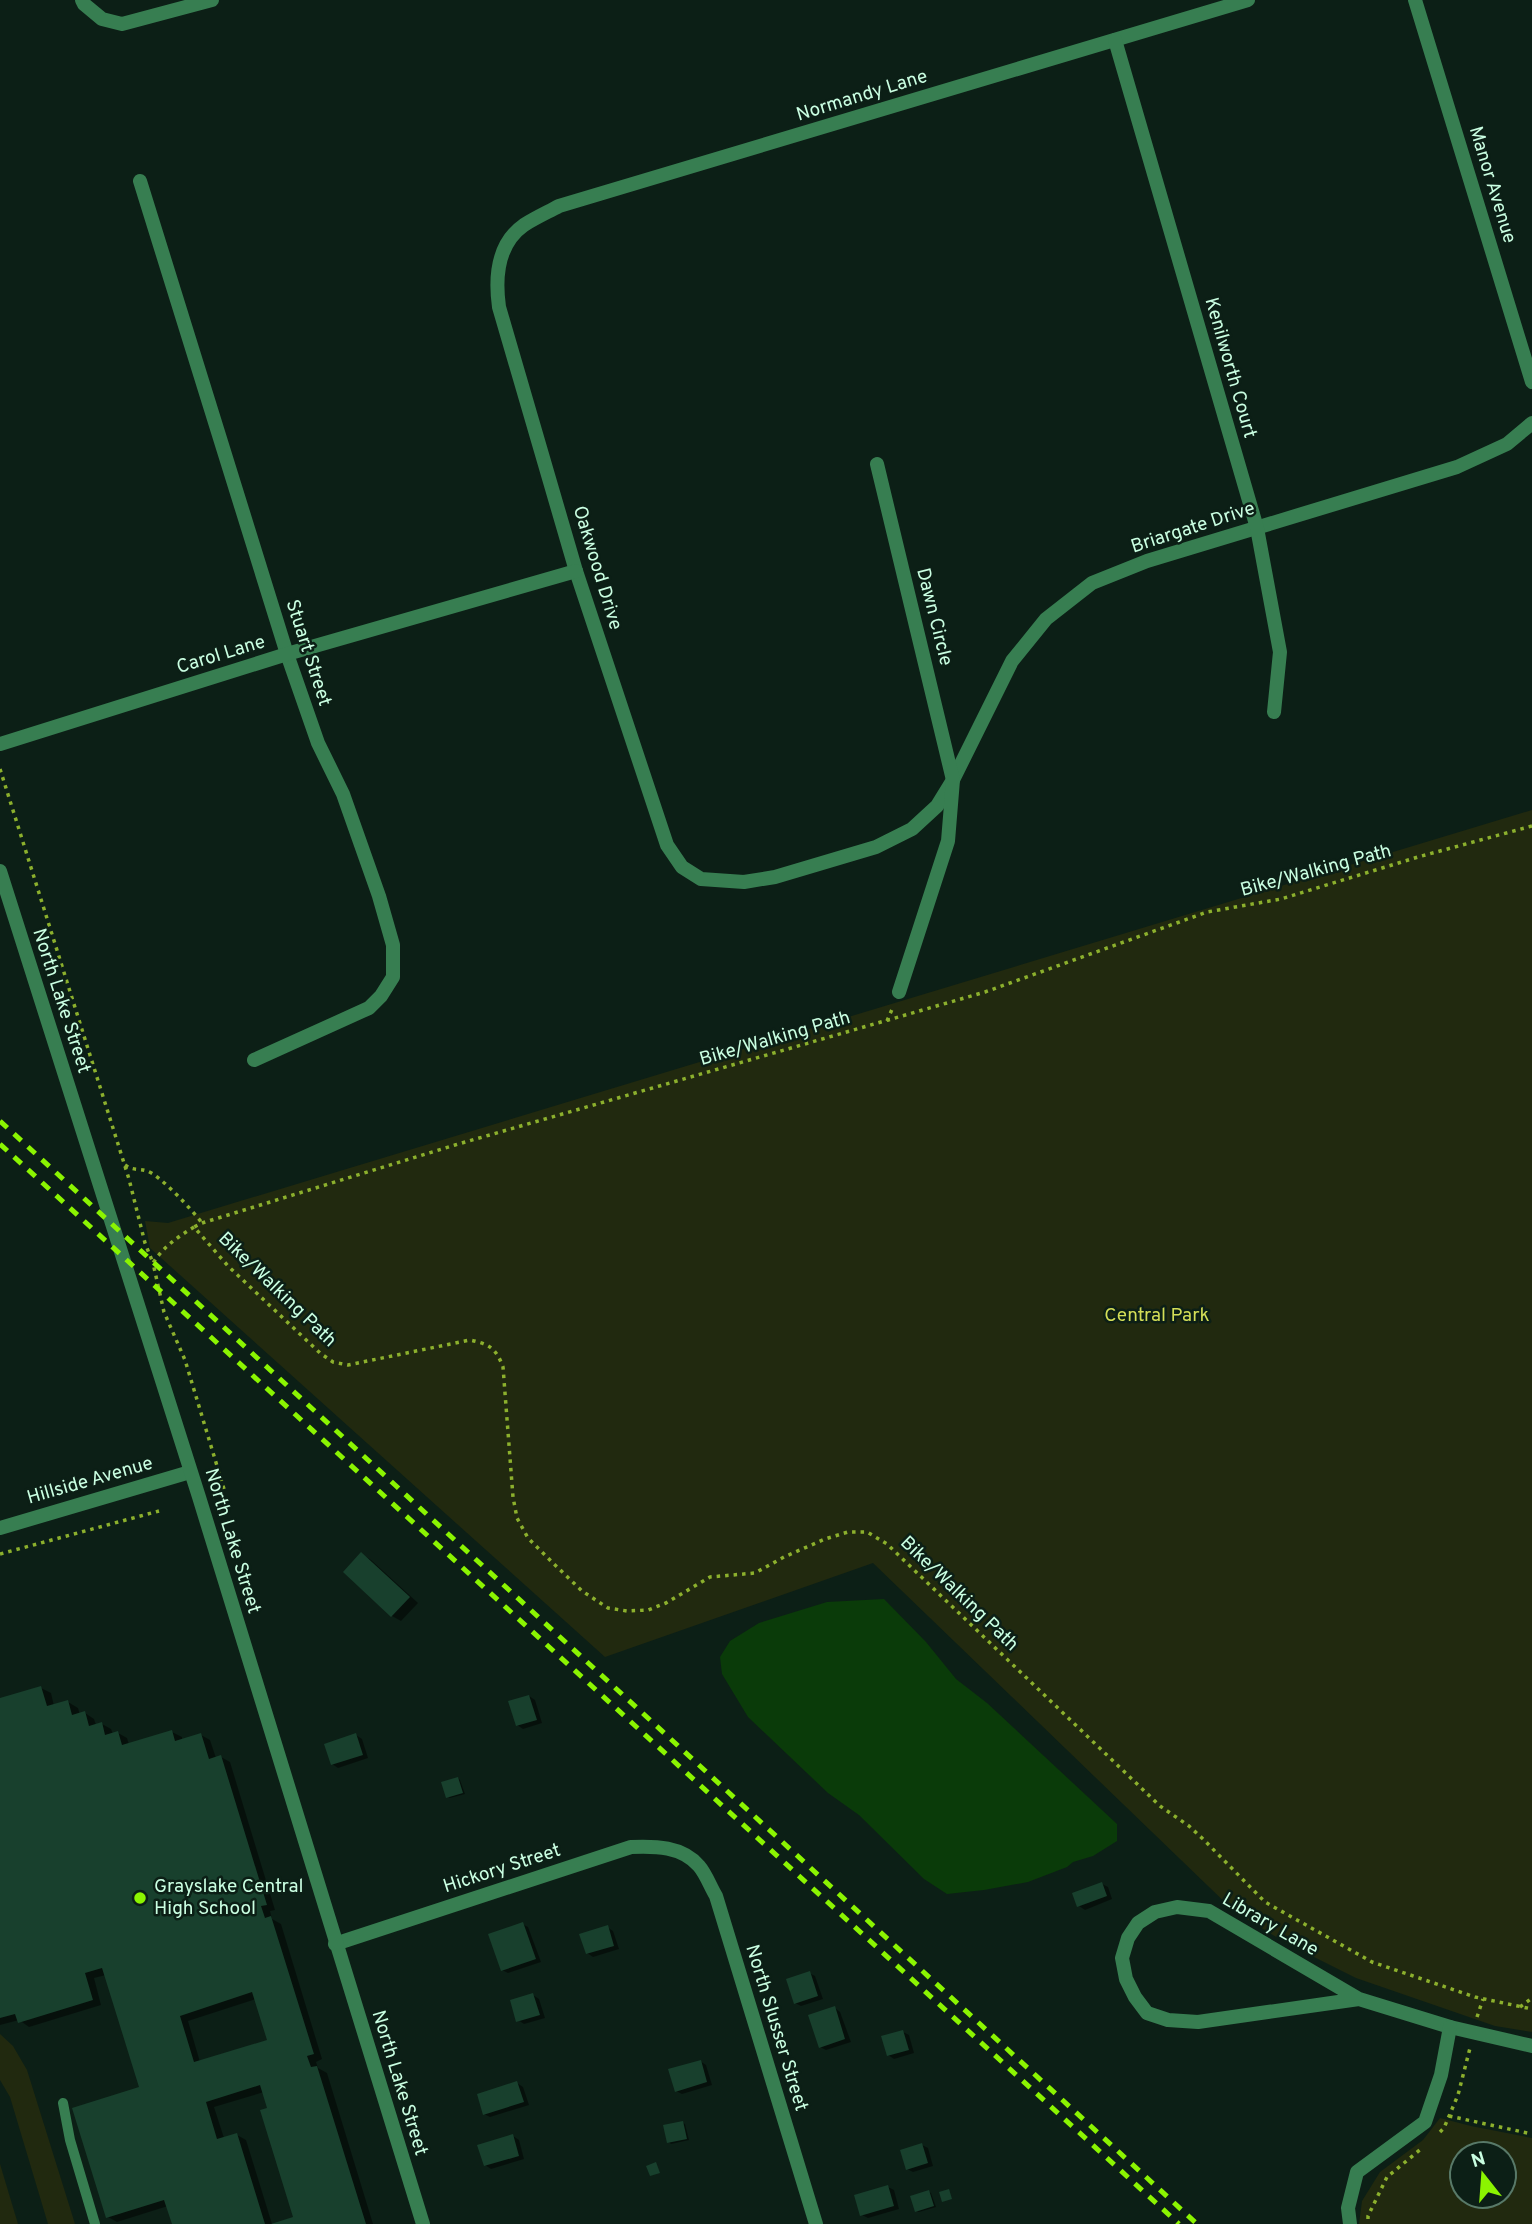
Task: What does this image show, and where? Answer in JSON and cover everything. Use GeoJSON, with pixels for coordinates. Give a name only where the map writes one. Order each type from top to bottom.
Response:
{"type":"FeatureCollection","features":[{"type":"Feature","properties":{"kind":"street"},"geometry":{"type":"LineString","coordinates":[[82,0],[102,19],[122,24],[212,0]]}},
{"type":"Feature","properties":{"kind":"street","name":"Normandy Lane"},"geometry":{"type":"LineString","coordinates":[[503,253],[522,226],[559,206],[1248,0]]}},
{"type":"Feature","properties":{"kind":"street","name":"Manor Avenue"},"geometry":{"type":"LineString","coordinates":[[1415,0],[1532,382]]}},
{"type":"Feature","properties":{"kind":"street","name":"Kenilworth Court"},"geometry":{"type":"LineString","coordinates":[[1115,40],[1257,528],[1280,652],[1274,712]]}},
{"type":"Feature","properties":{"kind":"street","name":"Stuart Street"},"geometry":{"type":"LineString","coordinates":[[140,181],[287,654],[318,743],[343,793],[379,895],[393,945],[393,977],[369,1009],[254,1060]]}},
{"type":"Feature","properties":{"kind":"street","name":"Oakwood Drive"},"geometry":{"type":"LineString","coordinates":[[503,253],[497,268],[499,307],[576,571],[667,845],[682,867],[701,879]]}},
{"type":"Feature","properties":{"kind":"street","name":"Briargate Drive"},"geometry":{"type":"LineString","coordinates":[[701,879],[744,882],[775,877],[876,847],[912,829],[937,806],[953,780],[1012,661],[1046,619],[1091,583],[1147,561],[1457,467],[1507,444],[1532,422]]}},
{"type":"Feature","properties":{"kind":"street","name":"Dawn Circle"},"geometry":{"type":"LineString","coordinates":[[877,464],[953,780]]}},
{"type":"Feature","properties":{"kind":"street","name":"Carol Lane"},"geometry":{"type":"LineString","coordinates":[[0,744],[287,654],[576,571]]}},
{"type":"Feature","properties":{"kind":"street","name":"Briargate Drive"},"geometry":{"type":"LineString","coordinates":[[899,992],[948,841],[953,780]]}},
{"type":"Feature","properties":{"kind":"street","name":"North Lake Street"},"geometry":{"type":"LineString","coordinates":[[0,871],[423,2224]]}},
{"type":"Feature","properties":{"kind":"street","name":"Hillside Avenue"},"geometry":{"type":"LineString","coordinates":[[0,1528],[190,1472]]}},
{"type":"Feature","properties":{"kind":"street","name":"Hickory Street"},"geometry":{"type":"LineString","coordinates":[[335,1944],[631,1847],[657,1846],[682,1853]]}},
{"type":"Feature","properties":{"kind":"street","name":"North Slusser Street"},"geometry":{"type":"LineString","coordinates":[[682,1853],[698,1866],[716,1896],[816,2224]]}},
{"type":"Feature","properties":{"kind":"street","name":"Library Lane"},"geometry":{"type":"LineString","coordinates":[[1359,1999],[1198,2022],[1168,2020],[1146,2013],[1126,1979],[1122,1958],[1128,1938],[1138,1923],[1155,1912],[1177,1907],[1209,1911],[1359,1999],[1450,2027],[1532,2046]]}},
{"type":"Feature","properties":{"kind":"street"},"geometry":{"type":"LineString","coordinates":[[1350,2224],[1348,2208],[1357,2172],[1425,2122],[1441,2075],[1450,2027]]}},
{"type":"Feature","properties":{"kind":"lane"},"geometry":{"type":"LineString","coordinates":[[63,2103],[70,2140],[95,2224]]}},
{"type":"Feature","properties":{"kind":"path"},"geometry":{"type":"LineString","coordinates":[[0,769],[129,1179],[164,1312],[185,1360],[223,1489]]}},
{"type":"Feature","properties":{"kind":"path","name":"Bike/Walking Path"},"geometry":{"type":"LineString","coordinates":[[1532,826],[1281,899],[1207,912],[985,992],[455,1145],[194,1227],[228,1266],[320,1353],[333,1362],[348,1365],[470,1340],[482,1342],[499,1354],[503,1367],[517,1518],[528,1538],[582,1591],[608,1608],[648,1610],[710,1577],[755,1573],[825,1539],[848,1532],[867,1532],[896,1552],[1160,1806],[1203,1839],[1265,1902],[1372,1962],[1475,1997],[1532,2009]]}},
{"type":"Feature","properties":{"kind":"path"},"geometry":{"type":"LineString","coordinates":[[124,1163],[128,1168],[147,1171],[158,1178],[202,1223]]}},
{"type":"Feature","properties":{"kind":"path"},"geometry":{"type":"LineString","coordinates":[[129,1179],[135,1170]]}},
{"type":"Feature","properties":{"kind":"path"},"geometry":{"type":"LineString","coordinates":[[153,1263],[160,1251],[194,1227]]}},
{"type":"Feature","properties":{"kind":"path"},"geometry":{"type":"LineString","coordinates":[[0,1554],[159,1511]]}},
{"type":"Feature","properties":{"kind":"path"},"geometry":{"type":"LineString","coordinates":[[1519,2007],[1532,1998]]}},
{"type":"Feature","properties":{"kind":"path"},"geometry":{"type":"LineString","coordinates":[[1449,2116],[1532,2134]]}},
{"type":"Feature","properties":{"kind":"green space","name":"Central Park"},"geometry":{"type":"Polygon","coordinates":[[[1532,810],[1532,2032],[1495,2026],[1356,1978],[1288,1944],[1235,1912],[873,1563],[605,1657],[150,1248],[145,1221],[168,1223],[1532,810]]]}},
{"type":"Feature","properties":{"kind":"green space"},"geometry":{"type":"Polygon","coordinates":[[[0,2034],[13,2046],[27,2070],[75,2224],[48,2224],[10,2097],[0,2080],[0,2034]]]}},
{"type":"Feature","properties":{"kind":"green space"},"geometry":{"type":"Polygon","coordinates":[[[1440,2118],[1532,2138],[1532,2224],[1359,2224],[1362,2201],[1380,2172],[1423,2140],[1440,2118]]]}},
{"type":"Feature","properties":{"kind":"green space"},"geometry":{"type":"Polygon","coordinates":[[[0,2164],[18,2224],[0,2224],[0,2164]]]}},
{"type":"Feature","properties":{"kind":"shaded area"},"geometry":{"type":"Polygon","coordinates":[[[884,1599],[926,1642],[956,1679],[987,1703],[1117,1824],[1117,1841],[1093,1856],[1028,1882],[947,1894],[924,1879],[859,1815],[828,1793],[748,1717],[722,1674],[720,1657],[730,1641],[759,1623],[827,1602],[884,1599]]]}},
{"type":"Feature","properties":{"kind":"building"},"geometry":{"type":"Polygon","coordinates":[[[361,1552],[410,1597],[391,1617],[343,1572],[361,1552]]]}},
{"type":"Feature","properties":{"kind":"building","name":"Grayslake Central High School"},"geometry":{"type":"Polygon","coordinates":[[[41,1686],[47,1706],[68,1700],[72,1715],[85,1711],[89,1726],[102,1722],[105,1735],[118,1731],[122,1745],[172,1730],[175,1741],[201,1733],[209,1759],[221,1755],[267,1905],[261,1906],[265,1918],[271,1916],[314,2054],[307,2056],[311,2067],[317,2066],[366,2224],[271,2224],[293,2217],[260,2110],[267,2108],[260,2085],[206,2102],[217,2139],[237,2133],[265,2224],[172,2224],[164,2200],[106,2218],[72,2108],[139,2087],[102,1968],[85,1973],[93,2000],[18,2023],[15,2014],[0,2018],[0,1698],[41,1686]],[[252,1992],[180,2016],[194,2062],[267,2040],[252,1992]]]}},
{"type":"Feature","properties":{"kind":"building"},"geometry":{"type":"Polygon","coordinates":[[[529,1695],[537,1720],[516,1726],[508,1701],[529,1695]]]}},
{"type":"Feature","properties":{"kind":"building"},"geometry":{"type":"Polygon","coordinates":[[[356,1733],[363,1755],[331,1765],[324,1744],[356,1733]]]}},
{"type":"Feature","properties":{"kind":"building"},"geometry":{"type":"Polygon","coordinates":[[[458,1777],[463,1793],[446,1798],[441,1782],[458,1777]]]}},
{"type":"Feature","properties":{"kind":"building"},"geometry":{"type":"Polygon","coordinates":[[[1102,1882],[1107,1896],[1077,1907],[1072,1893],[1102,1882]]]}},
{"type":"Feature","properties":{"kind":"building"},"geometry":{"type":"Polygon","coordinates":[[[523,1922],[536,1959],[501,1971],[488,1934],[523,1922]]]}},
{"type":"Feature","properties":{"kind":"building"},"geometry":{"type":"Polygon","coordinates":[[[608,1925],[614,1946],[586,1954],[579,1934],[608,1925]]]}},
{"type":"Feature","properties":{"kind":"building"},"geometry":{"type":"Polygon","coordinates":[[[810,1971],[818,1996],[794,2004],[786,1979],[810,1971]]]}},
{"type":"Feature","properties":{"kind":"building"},"geometry":{"type":"Polygon","coordinates":[[[533,1993],[540,2015],[516,2022],[510,2000],[533,1993]]]}},
{"type":"Feature","properties":{"kind":"building"},"geometry":{"type":"Polygon","coordinates":[[[835,2006],[845,2039],[819,2048],[808,2015],[835,2006]]]}},
{"type":"Feature","properties":{"kind":"building"},"geometry":{"type":"Polygon","coordinates":[[[903,2030],[909,2050],[887,2056],[881,2036],[903,2030]]]}},
{"type":"Feature","properties":{"kind":"building"},"geometry":{"type":"Polygon","coordinates":[[[701,2060],[707,2082],[675,2092],[668,2069],[701,2060]]]}},
{"type":"Feature","properties":{"kind":"building"},"geometry":{"type":"Polygon","coordinates":[[[517,2081],[524,2102],[483,2115],[477,2094],[517,2081]]]}},
{"type":"Feature","properties":{"kind":"building"},"geometry":{"type":"Polygon","coordinates":[[[683,2121],[687,2139],[667,2143],[663,2125],[683,2121]]]}},
{"type":"Feature","properties":{"kind":"building"},"geometry":{"type":"Polygon","coordinates":[[[513,2134],[519,2156],[484,2166],[477,2145],[513,2134]]]}},
{"type":"Feature","properties":{"kind":"building"},"geometry":{"type":"Polygon","coordinates":[[[922,2143],[928,2163],[906,2170],[900,2150],[922,2143]]]}},
{"type":"Feature","properties":{"kind":"building"},"geometry":{"type":"Polygon","coordinates":[[[656,2162],[660,2173],[650,2176],[646,2166],[656,2162]]]}},
{"type":"Feature","properties":{"kind":"building"},"geometry":{"type":"Polygon","coordinates":[[[888,2185],[894,2206],[860,2216],[854,2195],[888,2185]]]}},
{"type":"Feature","properties":{"kind":"building"},"geometry":{"type":"Polygon","coordinates":[[[949,2189],[952,2199],[942,2202],[939,2192],[949,2189]]]}},
{"type":"Feature","properties":{"kind":"building"},"geometry":{"type":"Polygon","coordinates":[[[929,2190],[934,2206],[915,2212],[910,2196],[929,2190]]]}},
{"type":"Feature","properties":{"kind":"railway"},"geometry":{"type":"LineString","coordinates":[[0,1121],[1197,2224]]}},
{"type":"Feature","properties":{"kind":"railway"},"geometry":{"type":"LineString","coordinates":[[0,1144],[1179,2224]]}},
{"type":"Feature","properties":{"kind":"place","name":"Grayslake Central High School"},"geometry":{"type":"Point","coordinates":[140,1898]}}]}
